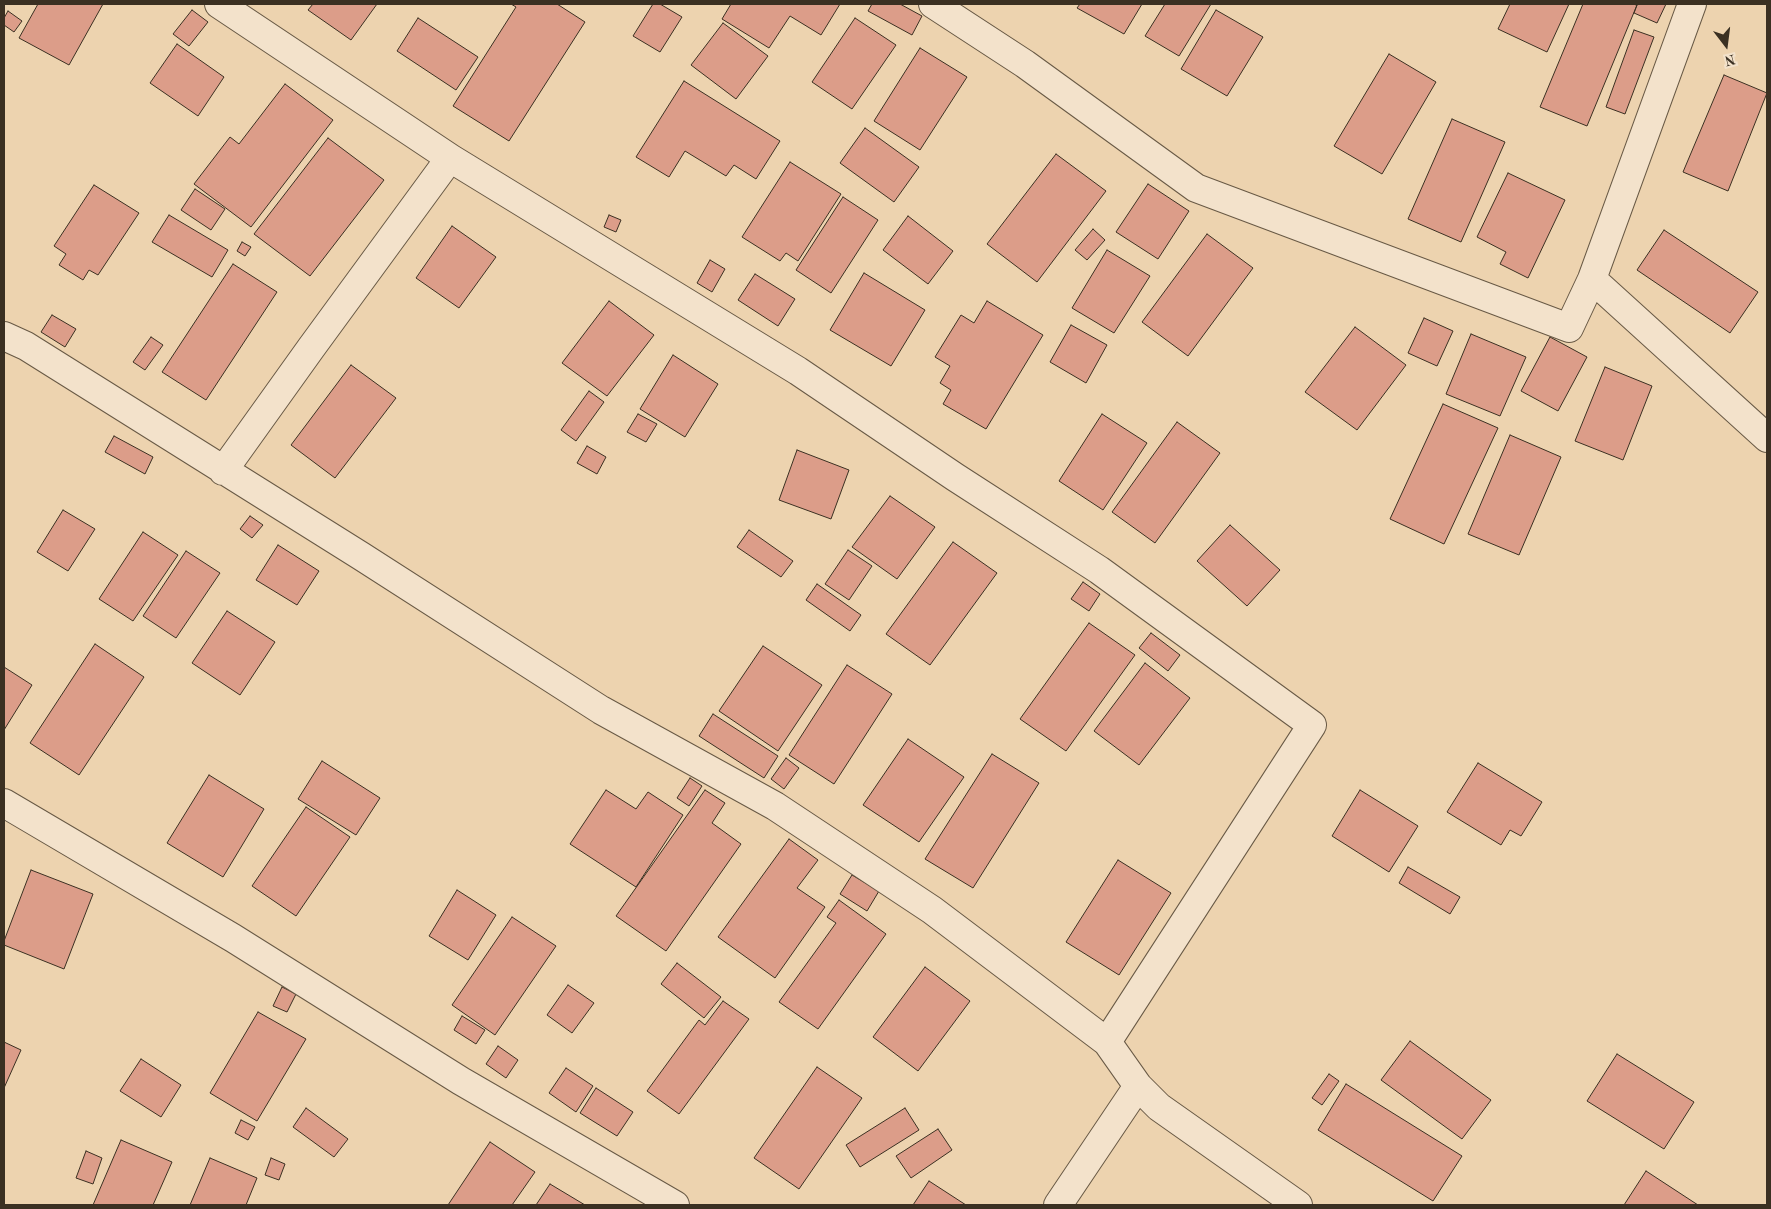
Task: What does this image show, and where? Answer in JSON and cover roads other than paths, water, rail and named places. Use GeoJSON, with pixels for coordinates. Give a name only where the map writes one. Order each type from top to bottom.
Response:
{"type":"FeatureCollection","features":[{"type":"Feature","properties":{"kind":"street"},"geometry":{"type":"LineString","coordinates":[[219,4],[450,158],[798,371],[955,477],[1099,570],[1312,726],[1107,1042]]}},
{"type":"Feature","properties":{"kind":"street"},"geometry":{"type":"LineString","coordinates":[[933,4],[1024,64],[1196,188],[1569,328],[1592,279],[1692,4]]}},
{"type":"Feature","properties":{"kind":"street"},"geometry":{"type":"LineString","coordinates":[[223,471],[450,158]]}},
{"type":"Feature","properties":{"kind":"street"},"geometry":{"type":"LineString","coordinates":[[1592,279],[1767,438]]}},
{"type":"Feature","properties":{"kind":"street"},"geometry":{"type":"LineString","coordinates":[[4,336],[26,346],[361,556],[601,710],[775,806],[932,910],[1107,1042],[1138,1086],[1159,1108],[1298,1205]]}},
{"type":"Feature","properties":{"kind":"street"},"geometry":{"type":"LineString","coordinates":[[4,803],[233,938],[461,1081],[675,1205]]}},
{"type":"Feature","properties":{"kind":"street"},"geometry":{"type":"LineString","coordinates":[[1058,1205],[1138,1086]]}}]}
